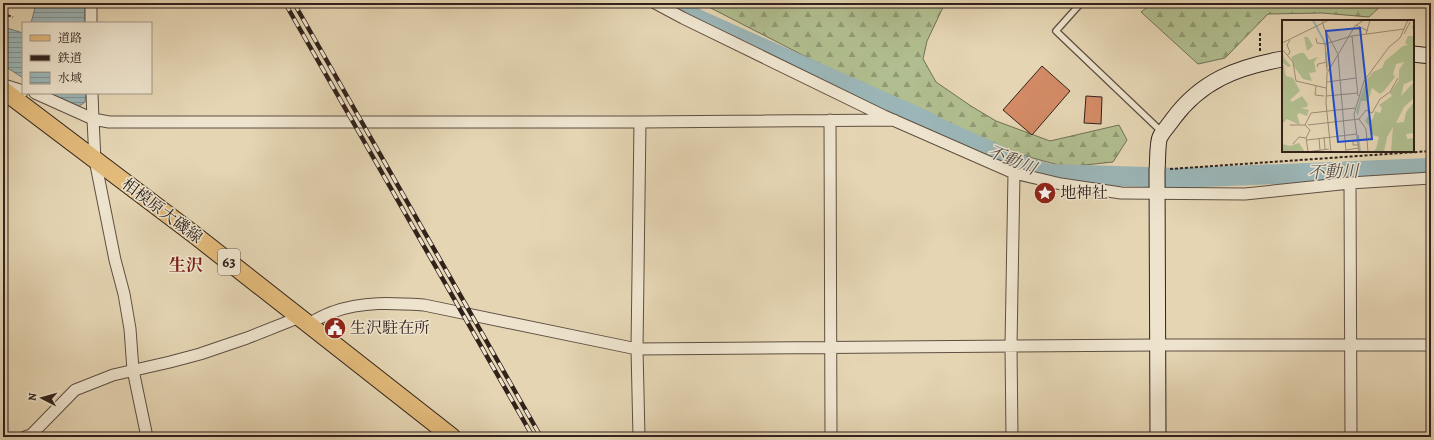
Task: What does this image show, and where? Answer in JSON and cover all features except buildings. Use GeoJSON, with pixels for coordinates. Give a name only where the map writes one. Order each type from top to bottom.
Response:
{"type":"FeatureCollection","features":[{"type":"Feature","properties":{"kind":"main road","name":"相模原大磯線"},"geometry":{"type":"LineString","coordinates":[[3,90],[304,320],[452,437]]}},
{"type":"Feature","properties":{"kind":"street"},"geometry":{"type":"LineString","coordinates":[[91,3],[91,22]]}},
{"type":"Feature","properties":{"kind":"street"},"geometry":{"type":"LineString","coordinates":[[655,3],[884,116],[1014,173],[1086,189],[1121,193],[1245,194],[1350,183],[1431,178]]}},
{"type":"Feature","properties":{"kind":"street"},"geometry":{"type":"LineString","coordinates":[[1414,54],[1431,56]]}},
{"type":"Feature","properties":{"kind":"street"},"geometry":{"type":"LineString","coordinates":[[1158,437],[1157,170],[1160,137],[1180,110],[1209,83],[1232,72],[1260,63],[1282,59]]}},
{"type":"Feature","properties":{"kind":"street"},"geometry":{"type":"LineString","coordinates":[[3,85],[22,90]]}},
{"type":"Feature","properties":{"kind":"street"},"geometry":{"type":"LineString","coordinates":[[37,94],[93,119],[109,122],[640,122],[894,120]]}},
{"type":"Feature","properties":{"kind":"street"},"geometry":{"type":"LineString","coordinates":[[92,94],[96,160],[115,260],[124,294],[130,329],[133,370],[147,437]]}},
{"type":"Feature","properties":{"kind":"street"},"geometry":{"type":"LineString","coordinates":[[830,120],[832,437]]}},
{"type":"Feature","properties":{"kind":"street"},"geometry":{"type":"LineString","coordinates":[[639,437],[637,349],[640,122]]}},
{"type":"Feature","properties":{"kind":"street"},"geometry":{"type":"LineString","coordinates":[[1012,437],[1011,346],[1014,173]]}},
{"type":"Feature","properties":{"kind":"street"},"geometry":{"type":"LineString","coordinates":[[1350,183],[1351,437]]}},
{"type":"Feature","properties":{"kind":"street"},"geometry":{"type":"LineString","coordinates":[[25,437],[31,435],[75,390],[113,375],[200,354],[304,320],[362,305],[395,303],[424,305],[637,349],[1158,345],[1431,345]]}},
{"type":"Feature","properties":{"kind":"lane"},"geometry":{"type":"LineString","coordinates":[[1081,3],[1056,32],[1163,133]]}},
{"type":"Feature","properties":{"kind":"path"},"geometry":{"type":"LineString","coordinates":[[3,14],[13,17]]}},
{"type":"Feature","properties":{"kind":"path"},"geometry":{"type":"LineString","coordinates":[[1260,33],[1260,63]]}},
{"type":"Feature","properties":{"kind":"path"},"geometry":{"type":"LineString","coordinates":[[1157,170],[1431,151]]}},
{"type":"Feature","properties":{"kind":"green space"},"geometry":{"type":"Polygon","coordinates":[[[701,3],[945,3],[927,41],[923,59],[936,82],[996,121],[1050,141],[1119,125],[1127,140],[1113,162],[1066,167],[1003,150],[857,83],[701,3]]]}},
{"type":"Feature","properties":{"kind":"green space"},"geometry":{"type":"Polygon","coordinates":[[[1153,3],[1384,3],[1369,17],[1322,13],[1268,14],[1225,58],[1198,64],[1141,12],[1153,3]]]}},
{"type":"Feature","properties":{"kind":"water"},"geometry":{"type":"Polygon","coordinates":[[[17,3],[85,3],[85,22],[31,22],[35,8],[17,3]]]}},
{"type":"Feature","properties":{"kind":"water"},"geometry":{"type":"Polygon","coordinates":[[[3,22],[7,28],[22,33],[22,77],[3,65],[3,22]]]}},
{"type":"Feature","properties":{"kind":"water"},"geometry":{"type":"Polygon","coordinates":[[[47,94],[86,94],[85,102],[78,107],[70,105],[47,94]]]}},
{"type":"Feature","properties":{"kind":"waterway","name":"不動川"},"geometry":{"type":"LineString","coordinates":[[673,3],[699,20],[1023,166],[1050,174],[1179,178],[1431,168]]}},
{"type":"Feature","properties":{"kind":"railway"},"geometry":{"type":"LineString","coordinates":[[285,3],[533,437]]}},
{"type":"Feature","properties":{"kind":"railway"},"geometry":{"type":"LineString","coordinates":[[294,3],[541,437]]}},
{"type":"Feature","properties":{"kind":"place","name":"地神社"},"geometry":{"type":"Point","coordinates":[1045,193]}},
{"type":"Feature","properties":{"kind":"place","name":"生沢駐在所"},"geometry":{"type":"Point","coordinates":[335,328]}},
{"type":"Feature","properties":{"kind":"district","name":"生沢"},"geometry":{"type":"Point","coordinates":[186,265]}}]}
